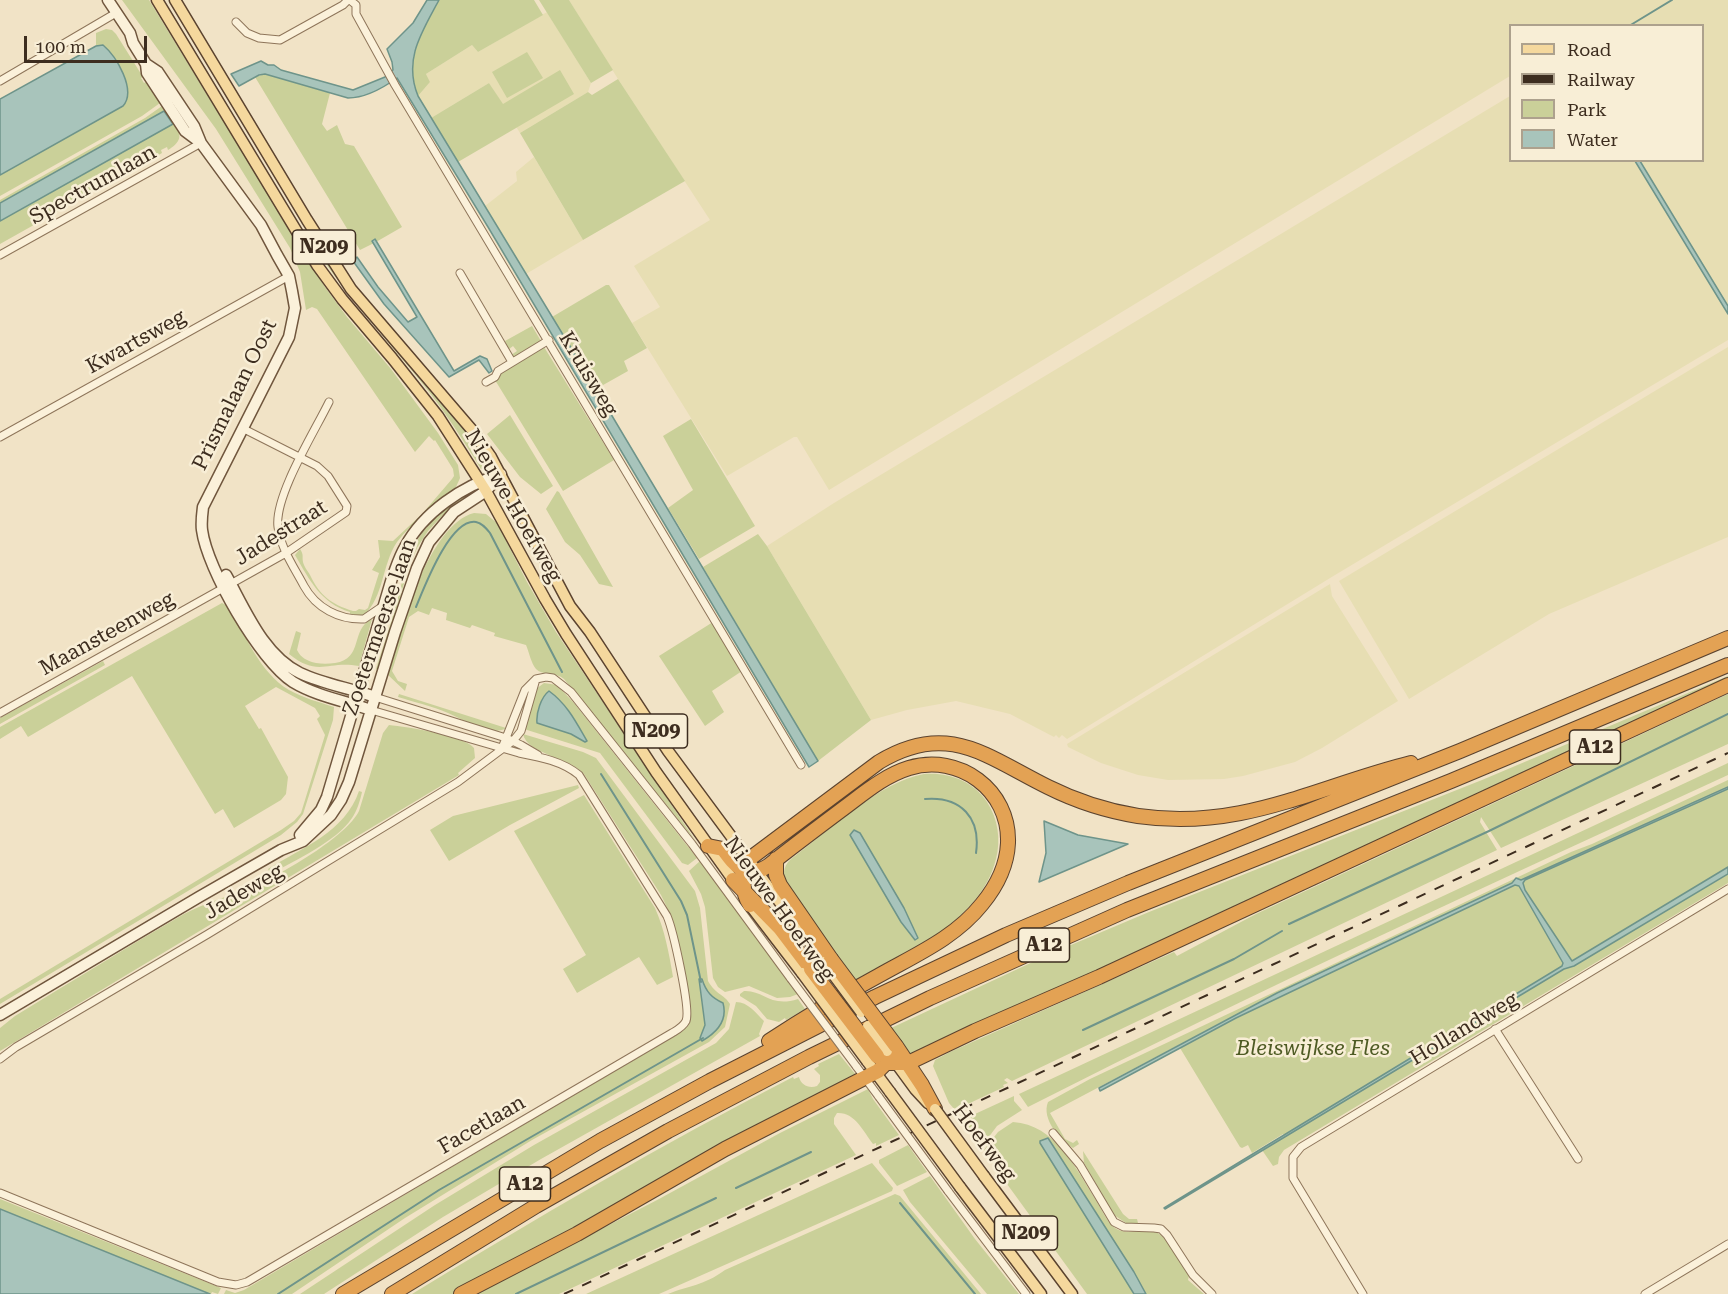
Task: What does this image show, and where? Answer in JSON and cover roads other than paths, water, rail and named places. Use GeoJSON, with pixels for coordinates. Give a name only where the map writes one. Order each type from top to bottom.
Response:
{"type":"FeatureCollection","features":[{"type":"Feature","properties":{"kind":"highway","name":"A12"},"geometry":{"type":"LineString","coordinates":[[343,1294],[533,1179],[710,1080],[875,997],[1060,911],[1460,751],[1728,638]]}},
{"type":"Feature","properties":{"kind":"highway","name":"A12"},"geometry":{"type":"LineString","coordinates":[[392,1294],[536,1206],[676,1126],[930,998],[1136,906],[1451,781],[1728,665]]}},
{"type":"Feature","properties":{"kind":"highway","name":"A12"},"geometry":{"type":"LineString","coordinates":[[461,1294],[565,1240],[884,1060],[927,1053],[1109,973],[1728,685]]}},
{"type":"Feature","properties":{"kind":"highway","name":"A12"},"geometry":{"type":"LineString","coordinates":[[750,868],[879,762],[901,751],[920,746],[955,745],[982,752],[1048,788],[1095,806],[1135,815],[1181,819],[1225,817],[1259,810],[1378,771],[1460,751]]}},
{"type":"Feature","properties":{"kind":"highway","name":"A12"},"geometry":{"type":"LineString","coordinates":[[710,1080],[797,1023],[916,956],[961,926],[982,904],[998,879],[1006,858],[1008,834],[1000,805],[982,782],[954,767],[928,765],[910,768],[884,780],[776,860],[750,868]]}},
{"type":"Feature","properties":{"kind":"highway","name":"N209"},"geometry":{"type":"LineString","coordinates":[[703,846],[723,849],[735,864],[750,868],[738,885]]}},
{"type":"Feature","properties":{"kind":"highway","name":"N209"},"geometry":{"type":"LineString","coordinates":[[776,860],[776,875],[817,966],[884,1060]]}},
{"type":"Feature","properties":{"kind":"highway","name":"N209"},"geometry":{"type":"LineString","coordinates":[[738,885],[750,905]]}},
{"type":"Feature","properties":{"kind":"highway","name":"N209"},"geometry":{"type":"LineString","coordinates":[[738,885],[817,966],[884,1060],[918,1079],[935,1109]]}},
{"type":"Feature","properties":{"kind":"highway"},"geometry":{"type":"LineString","coordinates":[[918,1079],[927,1053]]}},
{"type":"Feature","properties":{"kind":"main road","name":"Nieuwe Hoefweg"},"geometry":{"type":"LineString","coordinates":[[157,0],[317,265],[438,416],[480,480],[560,624],[703,846]]}},
{"type":"Feature","properties":{"kind":"main road","name":"Nieuwe Hoefweg"},"geometry":{"type":"LineString","coordinates":[[175,0],[351,289],[472,429],[501,474],[570,606],[590,632],[669,751],[725,828],[726,852],[738,885]]}},
{"type":"Feature","properties":{"kind":"main road","name":"Nieuwe Hoefweg"},"geometry":{"type":"LineString","coordinates":[[750,868],[817,966],[843,1028],[884,1060]]}},
{"type":"Feature","properties":{"kind":"main road","name":"Nieuwe Hoefweg"},"geometry":{"type":"LineString","coordinates":[[750,905],[817,966],[863,1017],[884,1060]]}},
{"type":"Feature","properties":{"kind":"main road","name":"N209"},"geometry":{"type":"LineString","coordinates":[[884,1060],[890,1092],[1041,1294]]}},
{"type":"Feature","properties":{"kind":"main road","name":"Hoefweg"},"geometry":{"type":"LineString","coordinates":[[935,1109],[1072,1294]]}},
{"type":"Feature","properties":{"kind":"street","name":"Prismalaan Oost"},"geometry":{"type":"LineString","coordinates":[[101,0],[130,33],[133,43],[146,64],[147,73],[185,131],[201,143],[261,225],[289,276],[295,308],[289,337],[203,507],[202,531],[206,545],[254,642],[280,672],[308,690],[371,710]]}},
{"type":"Feature","properties":{"kind":"street","name":"Prismalaan Oost"},"geometry":{"type":"LineString","coordinates":[[108,0],[113,14]]}},
{"type":"Feature","properties":{"kind":"street"},"geometry":{"type":"LineString","coordinates":[[236,22],[247,33],[258,38],[280,40],[353,1]]}},
{"type":"Feature","properties":{"kind":"street","name":"Kruisweg"},"geometry":{"type":"LineString","coordinates":[[353,1],[356,14],[395,85],[801,765]]}},
{"type":"Feature","properties":{"kind":"street"},"geometry":{"type":"LineString","coordinates":[[0,81],[113,14]]}},
{"type":"Feature","properties":{"kind":"street","name":"Spectrumlaan"},"geometry":{"type":"LineString","coordinates":[[0,255],[201,143]]}},
{"type":"Feature","properties":{"kind":"street"},"geometry":{"type":"LineString","coordinates":[[460,273],[512,362]]}},
{"type":"Feature","properties":{"kind":"street","name":"Kwartsweg"},"geometry":{"type":"LineString","coordinates":[[0,437],[289,276]]}},
{"type":"Feature","properties":{"kind":"street"},"geometry":{"type":"LineString","coordinates":[[486,382],[495,377],[498,371],[549,340]]}},
{"type":"Feature","properties":{"kind":"street"},"geometry":{"type":"LineString","coordinates":[[329,402],[282,498],[278,513],[278,526],[286,553],[307,592],[319,604],[335,615],[356,620],[364,619],[385,604]]}},
{"type":"Feature","properties":{"kind":"street"},"geometry":{"type":"LineString","coordinates":[[242,428],[301,458]]}},
{"type":"Feature","properties":{"kind":"street","name":"Jadestraat"},"geometry":{"type":"LineString","coordinates":[[227,585],[286,553],[347,510],[347,506],[323,471],[301,458]]}},
{"type":"Feature","properties":{"kind":"street","name":"Zoetermeerse laan"},"geometry":{"type":"LineString","coordinates":[[281,850],[311,824],[321,810],[332,783],[358,691],[404,548],[436,510],[480,480],[501,474]]}},
{"type":"Feature","properties":{"kind":"street","name":"Zoetermeerse laan"},"geometry":{"type":"LineString","coordinates":[[2,1015],[281,850],[303,841],[331,815],[349,782],[402,611],[429,542],[454,513],[486,491],[501,474]]}},
{"type":"Feature","properties":{"kind":"street","name":"Prismalaan Oost"},"geometry":{"type":"LineString","coordinates":[[227,585],[262,638],[285,663],[312,678],[375,697]]}},
{"type":"Feature","properties":{"kind":"street","name":"Maansteenweg"},"geometry":{"type":"LineString","coordinates":[[0,713],[227,585]]}},
{"type":"Feature","properties":{"kind":"street","name":"Nieuwe Hoefweg"},"geometry":{"type":"LineString","coordinates":[[510,740],[525,690],[536,679],[553,678],[571,692],[703,846],[708,866],[856,1066],[884,1060]]}},
{"type":"Feature","properties":{"kind":"street","name":"Facetlaan"},"geometry":{"type":"LineString","coordinates":[[0,1192],[218,1282],[236,1285],[247,1282],[680,1028],[686,1021],[673,932],[663,907],[579,775],[570,767],[540,756],[510,740],[375,697]]}},
{"type":"Feature","properties":{"kind":"street","name":"Facetlaan"},"geometry":{"type":"LineString","coordinates":[[371,710],[502,748],[540,756]]}},
{"type":"Feature","properties":{"kind":"street"},"geometry":{"type":"LineString","coordinates":[[502,748],[510,740]]}},
{"type":"Feature","properties":{"kind":"street","name":"Jadeweg"},"geometry":{"type":"LineString","coordinates":[[0,1059],[16,1047],[208,934],[458,782],[502,748]]}},
{"type":"Feature","properties":{"kind":"street","name":"Hollandweg"},"geometry":{"type":"LineString","coordinates":[[1363,1294],[1293,1178],[1293,1157],[1301,1147],[1728,889]]}},
{"type":"Feature","properties":{"kind":"street"},"geometry":{"type":"LineString","coordinates":[[1495,1029],[1578,1159]]}},
{"type":"Feature","properties":{"kind":"street"},"geometry":{"type":"LineString","coordinates":[[884,1060],[879,1097],[1026,1294]]}},
{"type":"Feature","properties":{"kind":"street"},"geometry":{"type":"LineString","coordinates":[[1053,1133],[1080,1165],[1114,1221],[1124,1227],[1161,1230],[1167,1235],[1200,1284],[1212,1294]]}},
{"type":"Feature","properties":{"kind":"street"},"geometry":{"type":"LineString","coordinates":[[1645,1294],[1728,1244]]}},
{"type":"Feature","properties":{"kind":"water"},"geometry":{"type":"Polygon","coordinates":[[[427,0],[439,0],[416,46],[413,70],[418,96],[818,761],[809,767],[397,78],[374,92],[348,98],[265,74],[239,86],[231,74],[261,61],[281,70],[353,90],[385,77],[393,70],[387,49],[413,23],[427,0]]]}},
{"type":"Feature","properties":{"kind":"water"},"geometry":{"type":"Polygon","coordinates":[[[103,45],[119,65],[126,83],[127,99],[123,106],[0,175],[0,99],[96,46],[103,45]]]}},
{"type":"Feature","properties":{"kind":"water"},"geometry":{"type":"Polygon","coordinates":[[[164,111],[173,124],[0,221],[0,203],[164,111]]]}},
{"type":"Feature","properties":{"kind":"water"},"geometry":{"type":"Polygon","coordinates":[[[1636,162],[1641,162],[1728,306],[1728,314],[1636,162]]]}},
{"type":"Feature","properties":{"kind":"water"},"geometry":{"type":"Polygon","coordinates":[[[375,239],[454,371],[480,356],[487,359],[492,371],[489,373],[479,360],[449,377],[384,304],[353,261],[357,257],[378,287],[408,322],[417,317],[372,241],[375,239]]]}},
{"type":"Feature","properties":{"kind":"water"},"geometry":{"type":"Polygon","coordinates":[[[549,691],[566,708],[587,741],[537,723],[540,706],[549,691]]]}},
{"type":"Feature","properties":{"kind":"water"},"geometry":{"type":"Polygon","coordinates":[[[1728,787],[1728,789],[1525,880],[1523,883],[1525,890],[1572,961],[1728,867],[1728,874],[1574,966],[1564,969],[1164,1208],[1562,966],[1563,963],[1519,886],[1515,885],[1236,1018],[1100,1091],[1099,1088],[1277,993],[1512,883],[1516,878],[1521,880],[1728,787]]]}},
{"type":"Feature","properties":{"kind":"water"},"geometry":{"type":"Polygon","coordinates":[[[1044,821],[1078,835],[1128,844],[1039,882],[1046,853],[1044,821]]]}},
{"type":"Feature","properties":{"kind":"water"},"geometry":{"type":"Polygon","coordinates":[[[854,830],[860,833],[904,908],[918,938],[915,940],[901,922],[850,835],[854,830]]]}},
{"type":"Feature","properties":{"kind":"water"},"geometry":{"type":"Polygon","coordinates":[[[699,979],[702,979],[710,994],[723,1003],[724,1009],[720,1026],[702,1041],[700,1038],[705,1025],[699,979]]]}},
{"type":"Feature","properties":{"kind":"water"},"geometry":{"type":"Polygon","coordinates":[[[1048,1138],[1146,1294],[1134,1294],[1040,1143],[1048,1138]]]}},
{"type":"Feature","properties":{"kind":"water"},"geometry":{"type":"Polygon","coordinates":[[[0,1209],[210,1294],[0,1294],[0,1209]]]}},
{"type":"Feature","properties":{"kind":"waterway"},"geometry":{"type":"LineString","coordinates":[[1632,24],[1672,0]]}},
{"type":"Feature","properties":{"kind":"waterway"},"geometry":{"type":"LineString","coordinates":[[416,607],[439,556],[448,542],[466,524],[480,523],[490,533],[562,672]]}},
{"type":"Feature","properties":{"kind":"waterway"},"geometry":{"type":"LineString","coordinates":[[1289,924],[1489,831],[1728,714]]}},
{"type":"Feature","properties":{"kind":"waterway"},"geometry":{"type":"LineString","coordinates":[[601,774],[681,901],[687,915],[701,982]]}},
{"type":"Feature","properties":{"kind":"waterway"},"geometry":{"type":"LineString","coordinates":[[925,799],[949,801],[966,812],[975,829],[976,853]]}},
{"type":"Feature","properties":{"kind":"waterway"},"geometry":{"type":"LineString","coordinates":[[1083,1030],[1234,959],[1282,931]]}},
{"type":"Feature","properties":{"kind":"waterway"},"geometry":{"type":"LineString","coordinates":[[278,1294],[439,1190],[703,1038]]}},
{"type":"Feature","properties":{"kind":"waterway"},"geometry":{"type":"LineString","coordinates":[[736,1188],[811,1152]]}},
{"type":"Feature","properties":{"kind":"waterway"},"geometry":{"type":"LineString","coordinates":[[516,1294],[716,1198]]}},
{"type":"Feature","properties":{"kind":"waterway"},"geometry":{"type":"LineString","coordinates":[[900,1203],[975,1294]]}},
{"type":"Feature","properties":{"kind":"railway"},"geometry":{"type":"LineString","coordinates":[[564,1294],[1728,753]]}},
{"type":"Feature","properties":{"kind":"park label","name":"Bleiswijkse Fles"},"geometry":{"type":"Point","coordinates":[1313,1049]}}]}
